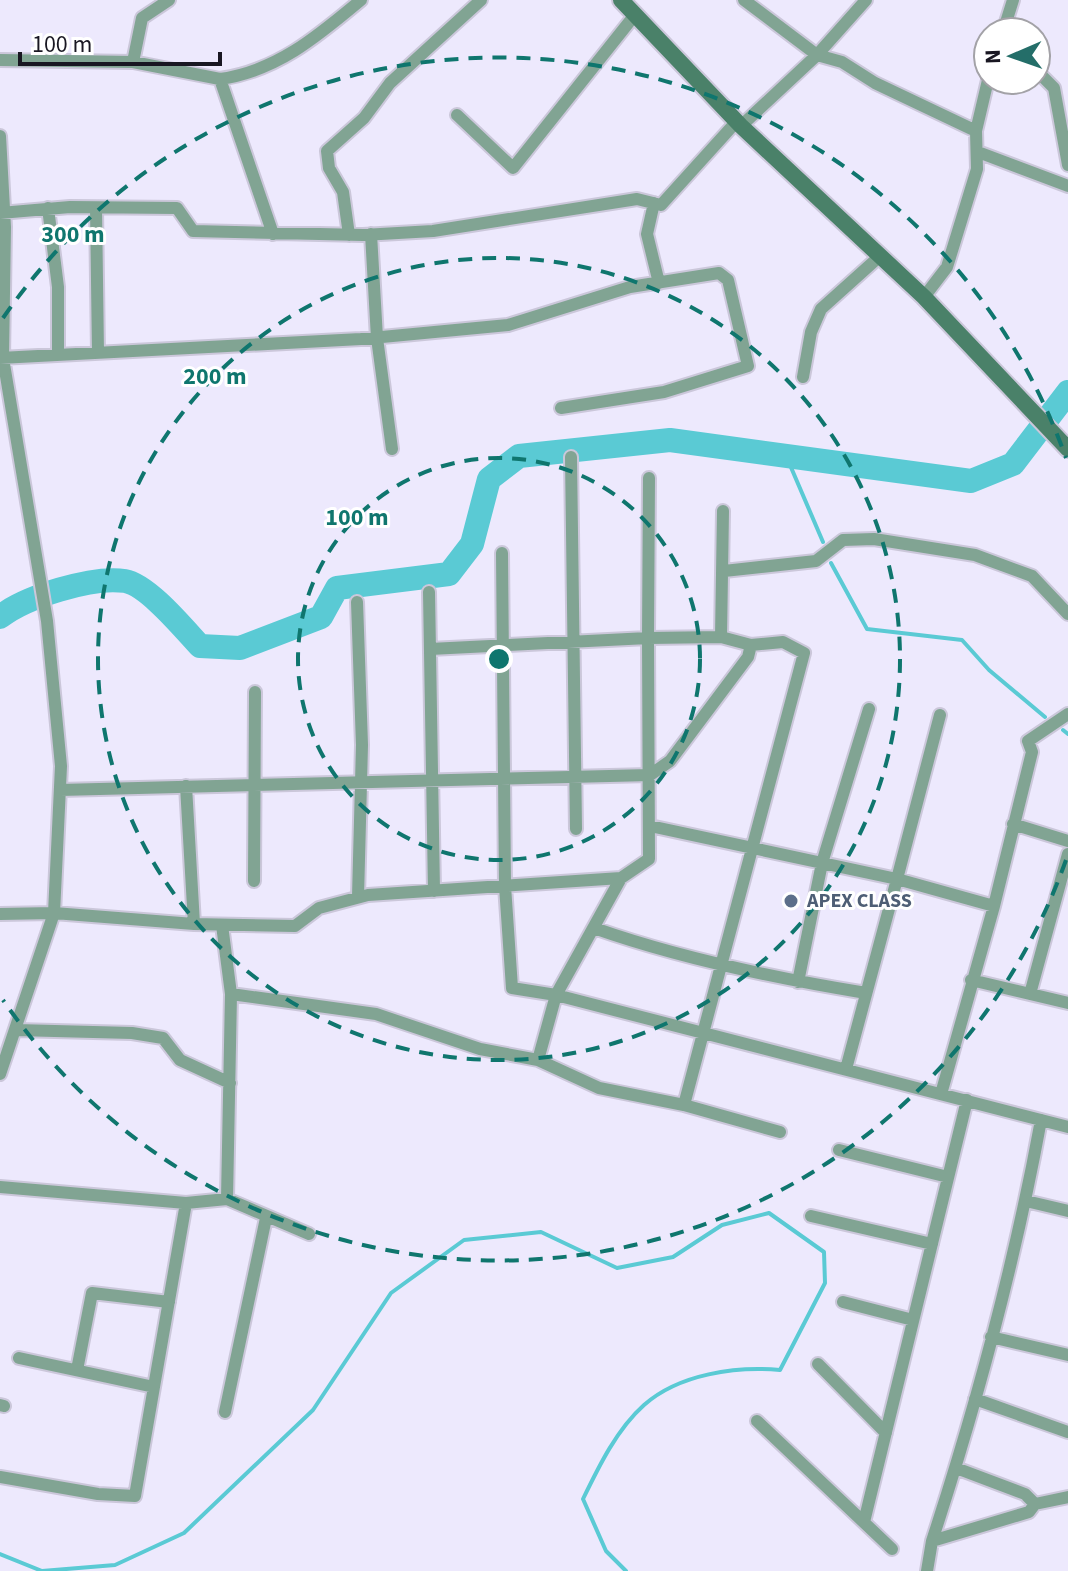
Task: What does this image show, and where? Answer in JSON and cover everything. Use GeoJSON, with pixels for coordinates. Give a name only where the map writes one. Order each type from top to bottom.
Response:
{"type":"FeatureCollection","features":[{"type":"Feature","properties":{"kind":"street"},"geometry":{"type":"LineString","coordinates":[[133,62],[142,18],[169,0]]}},
{"type":"Feature","properties":{"kind":"street"},"geometry":{"type":"LineString","coordinates":[[0,60],[133,62],[220,79],[265,69],[329,30],[361,0]]}},
{"type":"Feature","properties":{"kind":"street"},"geometry":{"type":"LineString","coordinates":[[349,235],[343,192],[329,168],[327,151],[364,118],[390,83],[481,0]]}},
{"type":"Feature","properties":{"kind":"street"},"geometry":{"type":"LineString","coordinates":[[744,0],[817,55],[842,62],[875,83],[976,131]]}},
{"type":"Feature","properties":{"kind":"street"},"geometry":{"type":"LineString","coordinates":[[2,213],[48,208],[177,208],[193,231],[349,235],[491,224],[637,199],[661,205],[739,123],[817,55],[866,0]]}},
{"type":"Feature","properties":{"kind":"street"},"geometry":{"type":"LineString","coordinates":[[457,115],[513,168],[630,6],[739,123],[924,297],[1068,449]]}},
{"type":"Feature","properties":{"kind":"street"},"geometry":{"type":"LineString","coordinates":[[220,79],[273,234]]}},
{"type":"Feature","properties":{"kind":"street"},"geometry":{"type":"LineString","coordinates":[[1052,86],[1068,165]]}},
{"type":"Feature","properties":{"kind":"street"},"geometry":{"type":"LineString","coordinates":[[924,297],[947,267],[977,169],[976,131],[984,96]]}},
{"type":"Feature","properties":{"kind":"street"},"geometry":{"type":"LineString","coordinates":[[0,136],[2,358],[47,621],[61,766],[54,913],[0,1072]]}},
{"type":"Feature","properties":{"kind":"street"},"geometry":{"type":"LineString","coordinates":[[978,152],[1068,186]]}},
{"type":"Feature","properties":{"kind":"street"},"geometry":{"type":"LineString","coordinates":[[654,203],[647,234],[659,283]]}},
{"type":"Feature","properties":{"kind":"street"},"geometry":{"type":"LineString","coordinates":[[48,208],[58,287],[58,355]]}},
{"type":"Feature","properties":{"kind":"street"},"geometry":{"type":"LineString","coordinates":[[96,208],[98,353]]}},
{"type":"Feature","properties":{"kind":"street"},"geometry":{"type":"LineString","coordinates":[[371,234],[377,338],[392,449]]}},
{"type":"Feature","properties":{"kind":"street"},"geometry":{"type":"LineString","coordinates":[[803,377],[811,332],[821,309],[880,256]]}},
{"type":"Feature","properties":{"kind":"street"},"geometry":{"type":"LineString","coordinates":[[2,358],[377,338],[508,325],[630,287],[719,273],[728,280],[748,366],[664,392],[561,408]]}},
{"type":"Feature","properties":{"kind":"street"},"geometry":{"type":"LineString","coordinates":[[571,457],[576,829]]}},
{"type":"Feature","properties":{"kind":"street"},"geometry":{"type":"LineString","coordinates":[[538,1060],[556,995],[621,878],[649,859],[649,478]]}},
{"type":"Feature","properties":{"kind":"street"},"geometry":{"type":"LineString","coordinates":[[721,637],[724,571],[720,535],[723,511]]}},
{"type":"Feature","properties":{"kind":"street"},"geometry":{"type":"LineString","coordinates":[[724,571],[816,561],[843,540],[874,539],[975,555],[1032,576],[1068,614]]}},
{"type":"Feature","properties":{"kind":"street"},"geometry":{"type":"LineString","coordinates":[[502,553],[505,886],[512,988],[556,995],[1068,1127]]}},
{"type":"Feature","properties":{"kind":"street"},"geometry":{"type":"LineString","coordinates":[[429,592],[434,891]]}},
{"type":"Feature","properties":{"kind":"street"},"geometry":{"type":"LineString","coordinates":[[357,602],[361,782],[358,897]]}},
{"type":"Feature","properties":{"kind":"street"},"geometry":{"type":"LineString","coordinates":[[430,649],[575,640],[721,637],[751,645],[783,642],[804,653],[793,706],[751,848],[684,1105]]}},
{"type":"Feature","properties":{"kind":"street"},"geometry":{"type":"LineString","coordinates":[[60,790],[650,775],[670,761],[748,657],[751,645]]}},
{"type":"Feature","properties":{"kind":"street"},"geometry":{"type":"LineString","coordinates":[[254,881],[255,692]]}},
{"type":"Feature","properties":{"kind":"street"},"geometry":{"type":"LineString","coordinates":[[798,982],[822,863],[869,709]]}},
{"type":"Feature","properties":{"kind":"street"},"geometry":{"type":"LineString","coordinates":[[941,1094],[994,906],[1032,752],[1028,741],[1068,714]]}},
{"type":"Feature","properties":{"kind":"street"},"geometry":{"type":"LineString","coordinates":[[846,1069],[940,715]]}},
{"type":"Feature","properties":{"kind":"street"},"geometry":{"type":"LineString","coordinates":[[186,786],[194,924]]}},
{"type":"Feature","properties":{"kind":"street"},"geometry":{"type":"LineString","coordinates":[[1013,824],[1068,841]]}},
{"type":"Feature","properties":{"kind":"street"},"geometry":{"type":"LineString","coordinates":[[650,826],[897,879],[994,906]]}},
{"type":"Feature","properties":{"kind":"street"},"geometry":{"type":"LineString","coordinates":[[1030,994],[1068,854]]}},
{"type":"Feature","properties":{"kind":"street"},"geometry":{"type":"LineString","coordinates":[[0,914],[54,913],[194,924],[295,926],[319,908],[358,897],[621,878]]}},
{"type":"Feature","properties":{"kind":"street"},"geometry":{"type":"LineString","coordinates":[[222,925],[231,994],[227,1199]]}},
{"type":"Feature","properties":{"kind":"street"},"geometry":{"type":"LineString","coordinates":[[594,928],[639,944],[721,965],[866,993]]}},
{"type":"Feature","properties":{"kind":"street"},"geometry":{"type":"LineString","coordinates":[[971,980],[1068,1003]]}},
{"type":"Feature","properties":{"kind":"street"},"geometry":{"type":"LineString","coordinates":[[231,994],[376,1014],[480,1049],[538,1060],[599,1088],[684,1105],[780,1132]]}},
{"type":"Feature","properties":{"kind":"street"},"geometry":{"type":"LineString","coordinates":[[16,1030],[132,1033],[163,1038],[180,1060],[230,1083]]}},
{"type":"Feature","properties":{"kind":"street"},"geometry":{"type":"LineString","coordinates":[[864,1522],[967,1100]]}},
{"type":"Feature","properties":{"kind":"street"},"geometry":{"type":"LineString","coordinates":[[927,1571],[932,1541],[956,1468],[1026,1201],[1041,1120]]}},
{"type":"Feature","properties":{"kind":"street"},"geometry":{"type":"LineString","coordinates":[[839,1150],[948,1177]]}},
{"type":"Feature","properties":{"kind":"street"},"geometry":{"type":"LineString","coordinates":[[0,1187],[186,1203],[227,1199],[266,1218],[273,1216],[309,1234]]}},
{"type":"Feature","properties":{"kind":"street"},"geometry":{"type":"LineString","coordinates":[[1026,1201],[1068,1211]]}},
{"type":"Feature","properties":{"kind":"street"},"geometry":{"type":"LineString","coordinates":[[0,1477],[98,1494],[135,1496],[186,1203]]}},
{"type":"Feature","properties":{"kind":"street"},"geometry":{"type":"LineString","coordinates":[[811,1216],[932,1244]]}},
{"type":"Feature","properties":{"kind":"street"},"geometry":{"type":"LineString","coordinates":[[225,1412],[266,1218]]}},
{"type":"Feature","properties":{"kind":"street"},"geometry":{"type":"LineString","coordinates":[[77,1370],[92,1293],[169,1302]]}},
{"type":"Feature","properties":{"kind":"street"},"geometry":{"type":"LineString","coordinates":[[843,1302],[913,1320]]}},
{"type":"Feature","properties":{"kind":"street"},"geometry":{"type":"LineString","coordinates":[[991,1337],[1068,1355]]}},
{"type":"Feature","properties":{"kind":"street"},"geometry":{"type":"LineString","coordinates":[[19,1358],[154,1387]]}},
{"type":"Feature","properties":{"kind":"street"},"geometry":{"type":"LineString","coordinates":[[818,1364],[886,1433]]}},
{"type":"Feature","properties":{"kind":"street"},"geometry":{"type":"LineString","coordinates":[[975,1399],[1068,1432]]}},
{"type":"Feature","properties":{"kind":"street"},"geometry":{"type":"LineString","coordinates":[[757,1421],[892,1549]]}},
{"type":"Feature","properties":{"kind":"street"},"geometry":{"type":"LineString","coordinates":[[956,1468],[1025,1494],[1035,1504]]}},
{"type":"Feature","properties":{"kind":"street"},"geometry":{"type":"LineString","coordinates":[[932,1541],[1029,1512],[1035,1504],[1068,1497]]}},
{"type":"Feature","properties":{"kind":"waterway"},"geometry":{"type":"LineString","coordinates":[[0,617],[25,602],[60,590],[95,582],[125,581],[155,599],[200,646],[240,648],[321,617],[337,588],[449,574],[472,544],[489,479],[519,456],[670,440],[971,481],[1013,464],[1068,392]]}},
{"type":"Feature","properties":{"kind":"waterway"},"geometry":{"type":"LineString","coordinates":[[787,458],[823,542]]}},
{"type":"Feature","properties":{"kind":"waterway"},"geometry":{"type":"LineString","coordinates":[[831,563],[867,629],[962,640],[989,670],[1045,717]]}},
{"type":"Feature","properties":{"kind":"waterway"},"geometry":{"type":"LineString","coordinates":[[1063,730],[1068,734]]}},
{"type":"Feature","properties":{"kind":"waterway"},"geometry":{"type":"LineString","coordinates":[[0,1554],[42,1571],[115,1565],[184,1533],[313,1410],[391,1293],[464,1240],[541,1232],[617,1268],[673,1257],[722,1225],[769,1213],[824,1252],[825,1283],[780,1370],[745,1369],[691,1379],[658,1394],[634,1415],[617,1437],[583,1499],[606,1551],[626,1571]]}},
{"type":"Feature","properties":{"kind":"place","name":"APEX CLASS"},"geometry":{"type":"Point","coordinates":[791,901]}}]}
